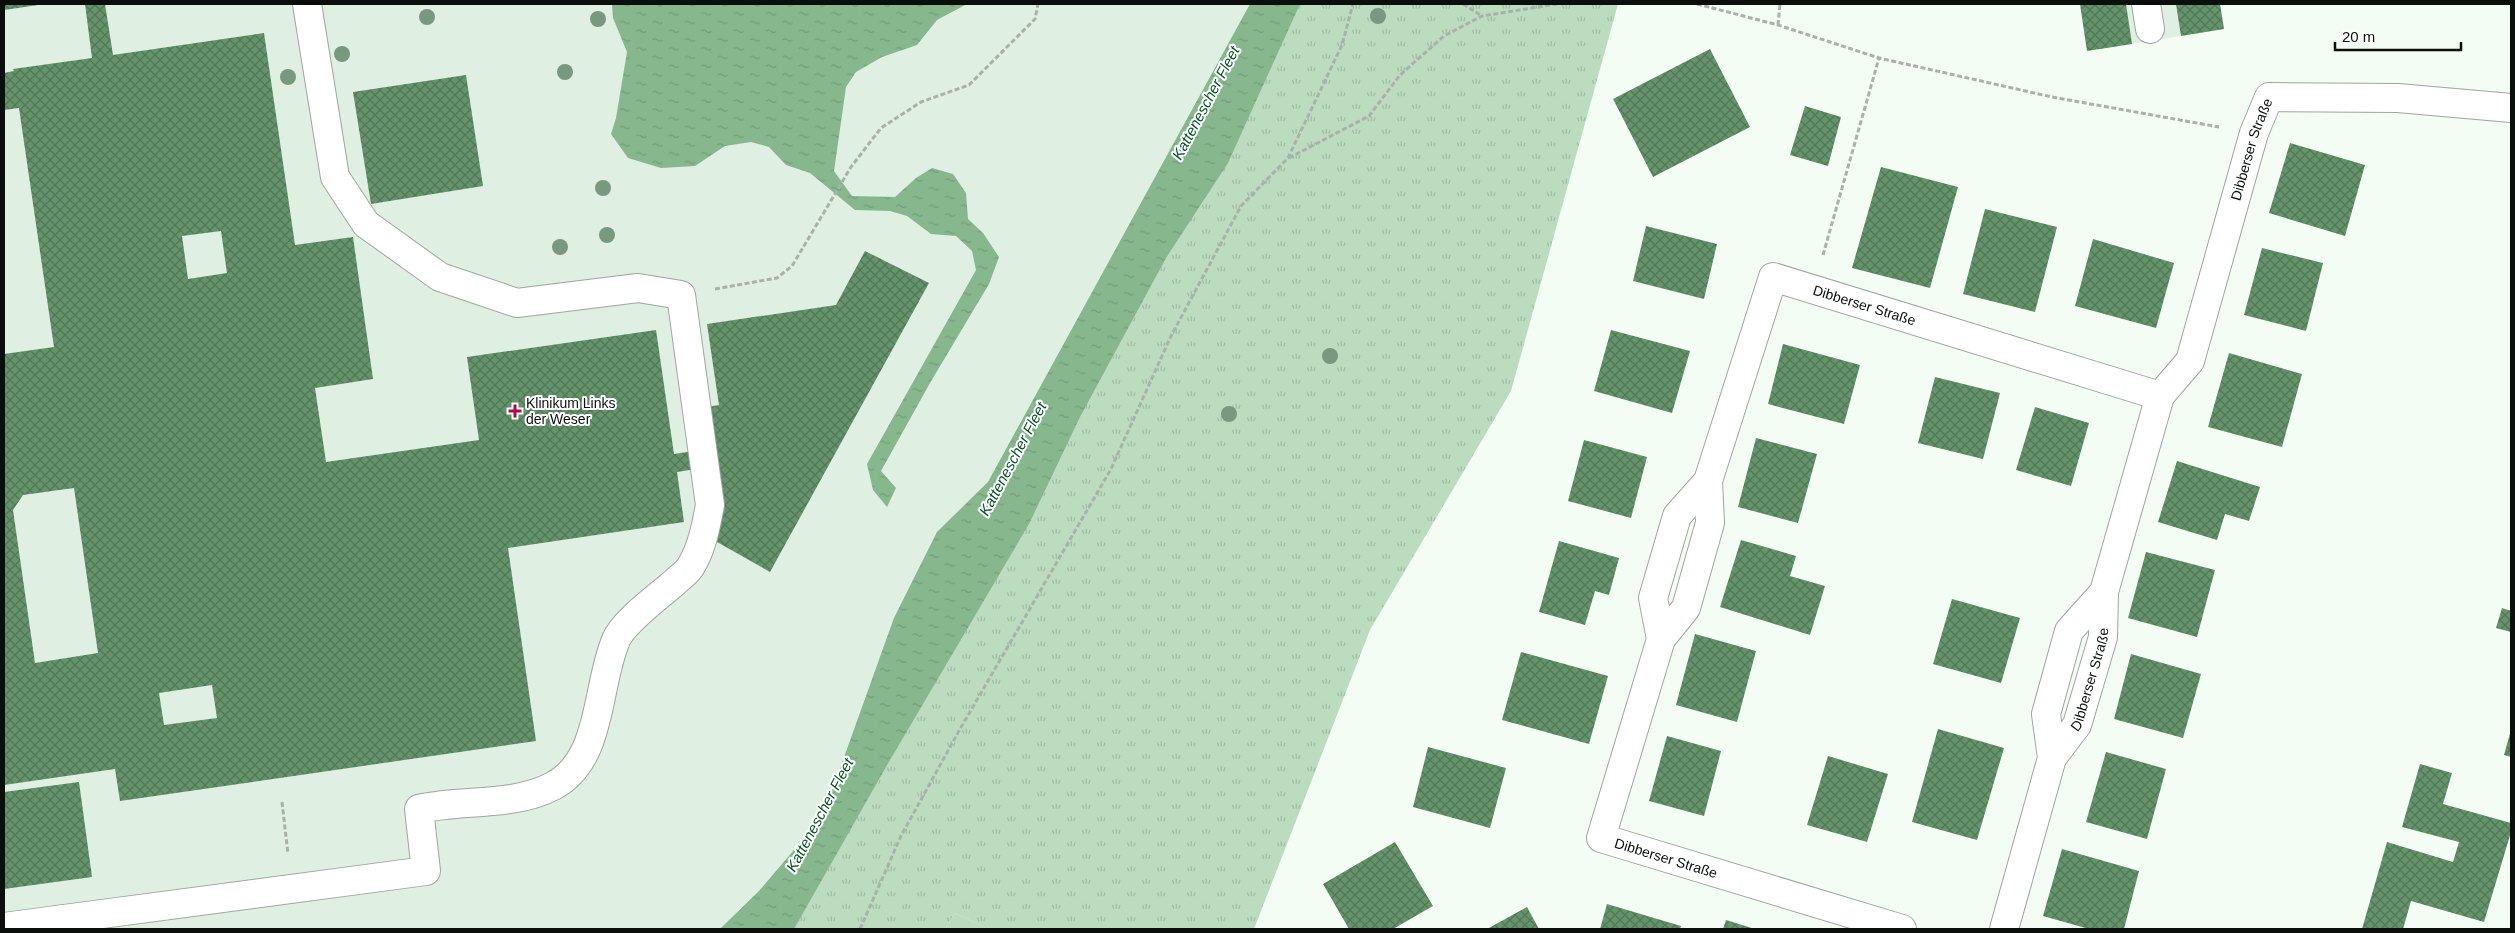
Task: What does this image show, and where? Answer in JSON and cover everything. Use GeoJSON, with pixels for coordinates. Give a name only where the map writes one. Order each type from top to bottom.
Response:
{"type":"FeatureCollection","features":[{"type":"Feature","properties":{"kind":"street"},"geometry":{"type":"LineString","coordinates":[[4,928],[426,871],[419,809],[436,805],[526,796],[555,785],[578,764],[592,738],[605,668],[616,638],[638,614],[691,568],[703,540],[710,505],[681,295],[638,288],[517,302],[440,277],[366,224],[335,177],[308,4]]}},
{"type":"Feature","properties":{"kind":"street","name":"Dibberser Straße"},"geometry":{"type":"LineString","coordinates":[[2004,929],[2052,758],[2046,714],[2069,631],[2104,592],[2160,396],[2190,361],[2254,133],[2270,97],[2398,98],[2511,108]]}},
{"type":"Feature","properties":{"kind":"street","name":"Dibberser Straße"},"geometry":{"type":"LineString","coordinates":[[1902,929],[1600,838],[1661,639],[1653,598],[1677,516],[1708,480],[1773,277],[1814,288],[2160,396]]}},
{"type":"Feature","properties":{"kind":"street"},"geometry":{"type":"LineString","coordinates":[[64,919],[118,925],[127,929]]}},
{"type":"Feature","properties":{"kind":"path"},"geometry":{"type":"LineString","coordinates":[[681,295],[777,278],[792,266],[843,179],[881,128],[921,102],[969,85],[1035,19],[1038,4]]}},
{"type":"Feature","properties":{"kind":"path"},"geometry":{"type":"LineString","coordinates":[[1288,158],[1342,45],[1353,4]]}},
{"type":"Feature","properties":{"kind":"path"},"geometry":{"type":"LineString","coordinates":[[1463,4],[1482,16]]}},
{"type":"Feature","properties":{"kind":"path"},"geometry":{"type":"LineString","coordinates":[[860,929],[901,836],[960,729],[1111,469],[1171,336],[1241,206],[1288,158],[1369,116],[1400,75],[1444,36],[1482,16],[1557,4]]}},
{"type":"Feature","properties":{"kind":"path"},"geometry":{"type":"LineString","coordinates":[[1697,4],[1778,25],[1879,58],[2138,114],[2254,133]]}},
{"type":"Feature","properties":{"kind":"path"},"geometry":{"type":"LineString","coordinates":[[1778,25],[1780,4]]}},
{"type":"Feature","properties":{"kind":"path"},"geometry":{"type":"LineString","coordinates":[[1814,288],[1879,58]]}},
{"type":"Feature","properties":{"kind":"shaded area","name":"Klinikum Links der Weser"},"geometry":{"type":"Polygon","coordinates":[[[4,4],[1250,4],[988,482],[937,532],[894,618],[823,816],[759,891],[720,929],[4,929],[4,4]]]}},
{"type":"Feature","properties":{"kind":"shaded area"},"geometry":{"type":"Polygon","coordinates":[[[2080,4],[2220,4],[2224,29],[2087,51],[2080,4]]]}},
{"type":"Feature","properties":{"kind":"green space"},"geometry":{"type":"Polygon","coordinates":[[[1250,4],[1618,4],[1511,391],[1370,630],[1254,929],[988,929],[955,913],[945,929],[720,929],[759,891],[823,816],[894,618],[937,532],[988,482],[1250,4]]]}},
{"type":"Feature","properties":{"kind":"green space"},"geometry":{"type":"Polygon","coordinates":[[[955,913],[988,929],[945,929],[955,913]]]}},
{"type":"Feature","properties":{"kind":"water"},"geometry":{"type":"Polygon","coordinates":[[[612,4],[967,4],[937,20],[917,45],[882,57],[856,72],[846,87],[834,171],[852,196],[895,197],[916,178],[932,168],[953,174],[966,193],[968,219],[983,233],[999,257],[989,284],[930,383],[881,471],[896,488],[887,507],[873,490],[867,464],[976,270],[972,251],[956,236],[931,234],[907,216],[890,211],[855,210],[810,173],[786,165],[769,147],[751,142],[725,146],[695,166],[661,168],[628,158],[611,134],[616,118],[627,52],[613,18],[612,4]]]}},
{"type":"Feature","properties":{"kind":"water","name":"Kattenescher Fleet"},"geometry":{"type":"Polygon","coordinates":[[[1250,4],[1300,4],[1228,163],[1166,258],[1080,417],[1029,524],[890,760],[794,929],[720,929],[759,891],[823,816],[894,618],[937,532],[988,482],[1250,4]]]}},
{"type":"Feature","properties":{"kind":"building"},"geometry":{"type":"Polygon","coordinates":[[[4,4],[38,4],[38,5],[4,10],[4,4]]]}},
{"type":"Feature","properties":{"kind":"building"},"geometry":{"type":"Polygon","coordinates":[[[85,4],[105,4],[113,55],[264,33],[295,245],[353,237],[373,379],[315,388],[326,462],[479,440],[467,357],[656,330],[674,454],[707,449],[707,407],[719,405],[707,324],[836,305],[865,251],[929,283],[770,572],[710,538],[723,514],[709,467],[677,472],[684,522],[508,548],[536,741],[120,801],[115,769],[4,785],[4,354],[54,347],[19,108],[4,110],[4,73],[14,71],[13,69],[92,58],[85,4]],[[221,231],[182,236],[188,279],[227,273],[221,231]],[[74,488],[23,495],[13,510],[35,663],[98,653],[74,488]],[[212,685],[159,693],[164,725],[217,718],[212,685]]]}},
{"type":"Feature","properties":{"kind":"building"},"geometry":{"type":"Polygon","coordinates":[[[2080,4],[2126,4],[2132,44],[2087,51],[2080,4]]]}},
{"type":"Feature","properties":{"kind":"building"},"geometry":{"type":"Polygon","coordinates":[[[2176,4],[2220,4],[2224,29],[2181,36],[2176,4]]]}},
{"type":"Feature","properties":{"kind":"building"},"geometry":{"type":"Polygon","coordinates":[[[1710,49],[1750,127],[1653,177],[1613,99],[1710,49]]]}},
{"type":"Feature","properties":{"kind":"building"},"geometry":{"type":"Polygon","coordinates":[[[466,75],[483,186],[371,204],[353,92],[466,75]]]}},
{"type":"Feature","properties":{"kind":"building"},"geometry":{"type":"Polygon","coordinates":[[[1805,106],[1841,117],[1828,166],[1790,155],[1805,106]]]}},
{"type":"Feature","properties":{"kind":"building"},"geometry":{"type":"Polygon","coordinates":[[[2290,143],[2365,165],[2345,236],[2269,213],[2290,143]]]}},
{"type":"Feature","properties":{"kind":"building"},"geometry":{"type":"Polygon","coordinates":[[[1881,167],[1958,187],[1930,288],[1852,268],[1881,167]]]}},
{"type":"Feature","properties":{"kind":"building"},"geometry":{"type":"Polygon","coordinates":[[[1985,209],[2057,227],[2035,312],[1963,294],[1985,209]]]}},
{"type":"Feature","properties":{"kind":"building"},"geometry":{"type":"Polygon","coordinates":[[[1646,226],[1717,244],[1704,299],[1633,281],[1646,226]]]}},
{"type":"Feature","properties":{"kind":"building"},"geometry":{"type":"Polygon","coordinates":[[[2093,239],[2174,263],[2156,328],[2075,306],[2093,239]]]}},
{"type":"Feature","properties":{"kind":"building"},"geometry":{"type":"Polygon","coordinates":[[[2262,248],[2323,263],[2306,331],[2244,315],[2262,248]]]}},
{"type":"Feature","properties":{"kind":"building"},"geometry":{"type":"Polygon","coordinates":[[[1611,330],[1690,351],[1672,413],[1594,391],[1611,330]]]}},
{"type":"Feature","properties":{"kind":"building"},"geometry":{"type":"Polygon","coordinates":[[[1783,344],[1860,365],[1844,424],[1768,404],[1783,344]]]}},
{"type":"Feature","properties":{"kind":"building"},"geometry":{"type":"Polygon","coordinates":[[[2229,353],[2302,374],[2282,447],[2208,427],[2229,353]]]}},
{"type":"Feature","properties":{"kind":"building"},"geometry":{"type":"Polygon","coordinates":[[[1935,377],[2000,393],[1983,459],[1918,443],[1935,377]]]}},
{"type":"Feature","properties":{"kind":"building"},"geometry":{"type":"Polygon","coordinates":[[[2035,407],[2089,423],[2071,486],[2016,470],[2035,407]]]}},
{"type":"Feature","properties":{"kind":"building"},"geometry":{"type":"Polygon","coordinates":[[[1756,438],[1817,454],[1798,523],[1738,507],[1756,438]]]}},
{"type":"Feature","properties":{"kind":"building"},"geometry":{"type":"Polygon","coordinates":[[[1584,440],[1647,457],[1631,518],[1568,501],[1584,440]]]}},
{"type":"Feature","properties":{"kind":"building"},"geometry":{"type":"Polygon","coordinates":[[[2177,461],[2260,487],[2249,521],[2225,514],[2217,540],[2158,522],[2177,461]]]}},
{"type":"Feature","properties":{"kind":"building"},"geometry":{"type":"Polygon","coordinates":[[[1741,540],[1796,556],[1790,576],[1825,586],[1810,635],[1720,607],[1741,540]]]}},
{"type":"Feature","properties":{"kind":"building"},"geometry":{"type":"Polygon","coordinates":[[[1559,541],[1619,558],[1609,595],[1595,591],[1585,625],[1539,612],[1559,541]]]}},
{"type":"Feature","properties":{"kind":"building"},"geometry":{"type":"Polygon","coordinates":[[[2146,552],[2215,570],[2197,637],[2128,618],[2146,552]]]}},
{"type":"Feature","properties":{"kind":"building"},"geometry":{"type":"Polygon","coordinates":[[[1952,599],[2020,618],[2001,683],[1933,664],[1952,599]]]}},
{"type":"Feature","properties":{"kind":"building"},"geometry":{"type":"Polygon","coordinates":[[[2502,608],[2511,611],[2511,632],[2496,628],[2502,608]]]}},
{"type":"Feature","properties":{"kind":"building"},"geometry":{"type":"Polygon","coordinates":[[[1695,634],[1756,651],[1737,722],[1676,705],[1695,634]]]}},
{"type":"Feature","properties":{"kind":"building"},"geometry":{"type":"Polygon","coordinates":[[[1521,652],[1608,676],[1589,744],[1502,720],[1521,652]]]}},
{"type":"Feature","properties":{"kind":"building"},"geometry":{"type":"Polygon","coordinates":[[[2131,654],[2201,674],[2183,738],[2114,719],[2131,654]]]}},
{"type":"Feature","properties":{"kind":"building"},"geometry":{"type":"Polygon","coordinates":[[[1938,729],[2004,748],[1977,840],[1912,822],[1938,729]]]}},
{"type":"Feature","properties":{"kind":"building"},"geometry":{"type":"Polygon","coordinates":[[[2511,730],[2511,757],[2504,755],[2511,730]]]}},
{"type":"Feature","properties":{"kind":"building"},"geometry":{"type":"Polygon","coordinates":[[[1667,736],[1721,751],[1704,816],[1649,801],[1667,736]]]}},
{"type":"Feature","properties":{"kind":"building"},"geometry":{"type":"Polygon","coordinates":[[[1428,747],[1506,768],[1490,828],[1413,807],[1428,747]]]}},
{"type":"Feature","properties":{"kind":"building"},"geometry":{"type":"Polygon","coordinates":[[[2106,752],[2166,769],[2147,839],[2086,822],[2106,752]]]}},
{"type":"Feature","properties":{"kind":"building"},"geometry":{"type":"Polygon","coordinates":[[[1828,756],[1888,774],[1867,842],[1807,825],[1828,756]]]}},
{"type":"Feature","properties":{"kind":"building"},"geometry":{"type":"Polygon","coordinates":[[[2420,764],[2452,773],[2443,804],[2511,823],[2511,832],[2484,922],[2411,901],[2403,929],[2362,929],[2387,842],[2453,862],[2459,842],[2402,827],[2420,764]]]}},
{"type":"Feature","properties":{"kind":"building"},"geometry":{"type":"Polygon","coordinates":[[[79,782],[92,877],[4,889],[4,792],[79,782]]]}},
{"type":"Feature","properties":{"kind":"building"},"geometry":{"type":"Polygon","coordinates":[[[1395,842],[1433,906],[1393,929],[1349,929],[1323,884],[1395,842]]]}},
{"type":"Feature","properties":{"kind":"building"},"geometry":{"type":"Polygon","coordinates":[[[2062,849],[2139,871],[2124,929],[2089,929],[2043,916],[2062,849]]]}},
{"type":"Feature","properties":{"kind":"building"},"geometry":{"type":"Polygon","coordinates":[[[1607,904],[1681,926],[1680,929],[1600,929],[1607,904]]]}},
{"type":"Feature","properties":{"kind":"building"},"geometry":{"type":"Polygon","coordinates":[[[1527,907],[1539,929],[1487,929],[1527,907]]]}},
{"type":"Feature","properties":{"kind":"building"},"geometry":{"type":"Polygon","coordinates":[[[1726,920],[1755,929],[1723,929],[1726,920]]]}},
{"type":"Feature","properties":{"kind":"place","name":"Klinikum Links der Weser"},"geometry":{"type":"Point","coordinates":[515,411]}}]}
